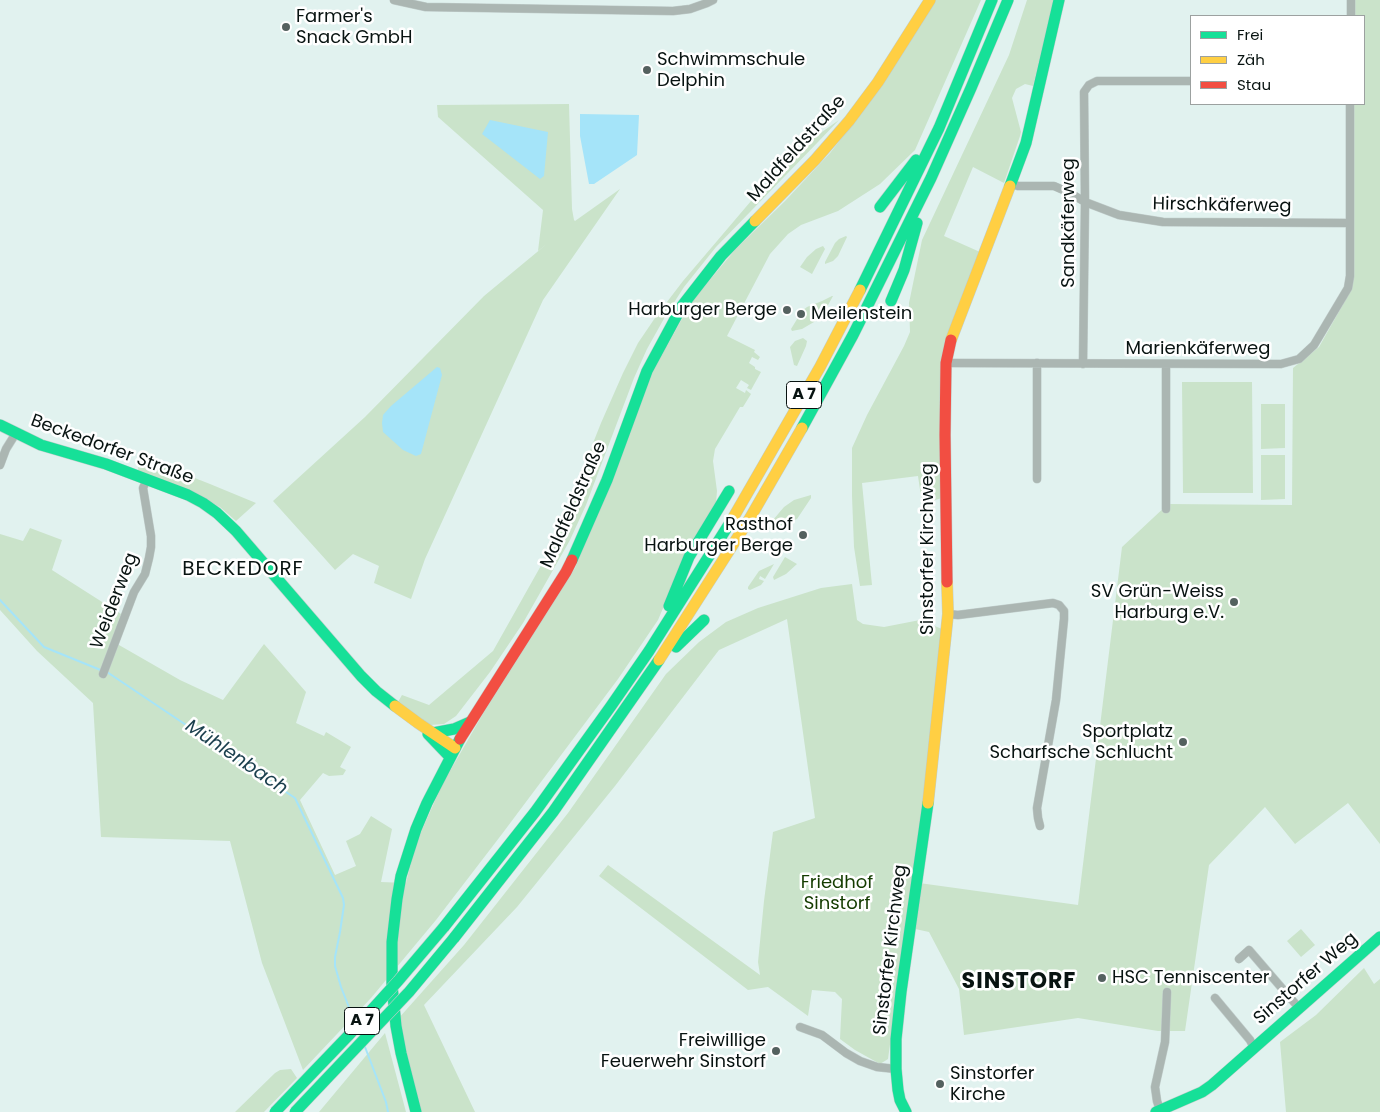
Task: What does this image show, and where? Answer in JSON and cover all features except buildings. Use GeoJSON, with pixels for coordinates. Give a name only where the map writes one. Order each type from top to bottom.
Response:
{"type":"FeatureCollection","features":[{"type":"Feature","properties":{"kind":"main road","name":"Maldfeldstraße"},"geometry":{"type":"LineString","coordinates":[[416,1112],[396,1026],[392,964],[394,922],[401,876],[426,803],[470,722],[566,572],[578,549],[607,480],[647,370],[682,306],[721,256],[815,160],[849,121],[878,82],[930,0]]}},
{"type":"Feature","properties":{"kind":"main road","name":"A 7"},"geometry":{"type":"LineString","coordinates":[[275,1112],[366,1016],[444,927],[535,812],[649,651],[744,501],[820,367],[881,248],[939,128],[992,0]]}},
{"type":"Feature","properties":{"kind":"main road","name":"A 7"},"geometry":{"type":"LineString","coordinates":[[295,1112],[402,999],[454,938],[553,812],[649,676],[750,518],[853,335],[931,178],[1008,0]]}},
{"type":"Feature","properties":{"kind":"main road","name":"Sinstorfer Kirchweg"},"geometry":{"type":"LineString","coordinates":[[906,1112],[899,1096],[896,1069],[898,1019],[928,800],[948,614],[945,435],[946,363],[949,345],[1029,131],[1059,0]]}},
{"type":"Feature","properties":{"kind":"main road"},"geometry":{"type":"LineString","coordinates":[[880,207],[939,128]]}},
{"type":"Feature","properties":{"kind":"main road"},"geometry":{"type":"LineString","coordinates":[[891,301],[904,270],[931,178]]}},
{"type":"Feature","properties":{"kind":"main road","name":"Beckedorfer Straße"},"geometry":{"type":"LineString","coordinates":[[0,425],[41,445],[106,464],[188,495],[217,513],[236,531],[360,676],[376,691],[434,733],[453,752]]}},
{"type":"Feature","properties":{"kind":"main road"},"geometry":{"type":"LineString","coordinates":[[649,651],[689,557],[729,491]]}},
{"type":"Feature","properties":{"kind":"main road"},"geometry":{"type":"LineString","coordinates":[[649,676],[684,638],[704,620]]}},
{"type":"Feature","properties":{"kind":"main road"},"geometry":{"type":"LineString","coordinates":[[434,733],[454,729],[470,722]]}},
{"type":"Feature","properties":{"kind":"main road","name":"Beckedorfer Straße"},"geometry":{"type":"LineString","coordinates":[[418,723],[440,747],[453,752]]}},
{"type":"Feature","properties":{"kind":"main road","name":"Sinstorfer Weg"},"geometry":{"type":"LineString","coordinates":[[1158,1111],[1202,1092],[1212,1085],[1380,937]]}},
{"type":"Feature","properties":{"kind":"street"},"geometry":{"type":"LineString","coordinates":[[394,0],[426,6],[673,11],[690,9],[712,0]]}},
{"type":"Feature","properties":{"kind":"street"},"geometry":{"type":"LineString","coordinates":[[1350,15],[1351,0]]}},
{"type":"Feature","properties":{"kind":"street","name":"Sandkäferweg"},"geometry":{"type":"LineString","coordinates":[[1084,364],[1085,90],[1089,85],[1097,81],[1190,81]]}},
{"type":"Feature","properties":{"kind":"street","name":"Marienkäferweg"},"geometry":{"type":"LineString","coordinates":[[946,363],[1281,364],[1298,358],[1314,345],[1348,288],[1350,276],[1350,105]]}},
{"type":"Feature","properties":{"kind":"street","name":"Hirschkäferweg"},"geometry":{"type":"LineString","coordinates":[[1010,183],[1018,186],[1054,186],[1085,202],[1119,215],[1163,222],[1350,223]]}},
{"type":"Feature","properties":{"kind":"street"},"geometry":{"type":"LineString","coordinates":[[1036,479],[1037,363]]}},
{"type":"Feature","properties":{"kind":"street"},"geometry":{"type":"LineString","coordinates":[[1166,364],[1166,508]]}},
{"type":"Feature","properties":{"kind":"street"},"geometry":{"type":"LineString","coordinates":[[0,465],[6,449],[16,433]]}},
{"type":"Feature","properties":{"kind":"street","name":"Weiderweg"},"geometry":{"type":"LineString","coordinates":[[103,674],[134,592],[145,574],[150,558],[152,536],[143,488],[147,479]]}},
{"type":"Feature","properties":{"kind":"street"},"geometry":{"type":"LineString","coordinates":[[948,614],[958,615],[1053,603],[1059,605],[1064,611],[1056,700],[1037,808],[1040,826]]}},
{"type":"Feature","properties":{"kind":"street"},"geometry":{"type":"LineString","coordinates":[[1239,959],[1249,950],[1299,1008]]}},
{"type":"Feature","properties":{"kind":"street"},"geometry":{"type":"LineString","coordinates":[[1158,1111],[1155,1087],[1165,1042],[1167,992]]}},
{"type":"Feature","properties":{"kind":"street","name":"Sinstorfer Weg"},"geometry":{"type":"LineString","coordinates":[[1215,998],[1250,1040],[1254,1048]]}},
{"type":"Feature","properties":{"kind":"street"},"geometry":{"type":"LineString","coordinates":[[800,1027],[822,1035],[860,1061],[877,1067],[896,1069]]}},
{"type":"Feature","properties":{"kind":"green space"},"geometry":{"type":"Polygon","coordinates":[[[934,0],[981,0],[915,150],[880,184],[838,211],[801,225],[788,234],[770,254],[727,336],[755,350],[754,352],[760,357],[758,360],[752,357],[749,363],[761,372],[751,390],[747,388],[749,385],[741,380],[736,388],[745,393],[746,390],[751,394],[743,407],[740,407],[715,449],[713,461],[717,491],[716,503],[686,554],[658,620],[618,679],[436,920],[371,998],[303,1070],[262,963],[230,841],[101,837],[93,703],[37,651],[0,610],[0,534],[23,541],[30,528],[62,540],[52,570],[121,614],[112,641],[180,680],[223,700],[264,644],[306,692],[296,723],[324,736],[326,732],[351,747],[340,767],[346,770],[343,775],[329,776],[323,773],[300,800],[335,875],[356,866],[346,841],[360,834],[371,816],[392,829],[381,882],[406,883],[421,832],[442,785],[484,712],[575,568],[653,371],[692,301],[735,250],[830,153],[867,106],[934,0]]]}},
{"type":"Feature","properties":{"kind":"green space"},"geometry":{"type":"Polygon","coordinates":[[[1027,0],[1054,0],[1033,86],[1025,84],[1016,89],[1012,98],[1021,132],[1004,183],[973,167],[944,236],[980,252],[944,348],[940,371],[942,498],[935,500],[934,508],[923,510],[918,476],[862,483],[872,585],[860,586],[854,547],[852,448],[910,332],[909,303],[922,240],[1009,55],[1027,0]]]}},
{"type":"Feature","properties":{"kind":"green space","name":"Friedhof Sinstorf"},"geometry":{"type":"Polygon","coordinates":[[[1354,0],[1380,0],[1380,844],[1348,803],[1295,844],[1265,807],[1209,865],[1185,1031],[1158,1031],[1078,1018],[964,1035],[959,989],[929,932],[906,927],[888,1059],[880,1064],[840,1039],[842,999],[835,992],[812,990],[808,1016],[768,987],[748,990],[599,876],[608,865],[760,975],[758,962],[773,832],[815,818],[787,619],[719,650],[615,786],[517,907],[424,1005],[475,1112],[421,1112],[398,1019],[464,945],[568,813],[666,674],[699,642],[726,622],[758,608],[821,588],[852,584],[857,620],[863,624],[884,627],[920,620],[942,629],[912,882],[1078,905],[1122,547],[1168,504],[1292,505],[1293,368],[1319,347],[1351,290],[1354,277],[1354,105],[1365,105],[1365,15],[1354,15],[1354,0]]]}},
{"type":"Feature","properties":{"kind":"green space"},"geometry":{"type":"Polygon","coordinates":[[[569,104],[572,209],[574,220],[620,189],[543,300],[425,559],[411,599],[374,583],[379,566],[353,554],[335,570],[273,501],[365,417],[484,296],[548,243],[538,251],[543,210],[438,117],[437,105],[569,104]]]}},
{"type":"Feature","properties":{"kind":"green space"},"geometry":{"type":"Polygon","coordinates":[[[839,120],[716,247],[684,287],[647,349],[634,378],[586,505],[570,540],[523,623],[490,672],[456,716],[444,724],[430,725],[398,702],[402,695],[429,705],[493,651],[552,546],[601,423],[638,343],[683,281],[768,181],[812,139],[839,120]]]}},
{"type":"Feature","properties":{"kind":"green space"},"geometry":{"type":"Polygon","coordinates":[[[846,236],[838,256],[833,261],[825,264],[835,243],[846,236]]]}},
{"type":"Feature","properties":{"kind":"green space"},"geometry":{"type":"Polygon","coordinates":[[[823,246],[825,249],[812,274],[800,267],[807,257],[823,246]]]}},
{"type":"Feature","properties":{"kind":"green space"},"geometry":{"type":"Polygon","coordinates":[[[832,296],[827,307],[814,322],[802,329],[792,331],[791,329],[802,311],[832,296]]]}},
{"type":"Feature","properties":{"kind":"green space"},"geometry":{"type":"Polygon","coordinates":[[[803,338],[807,341],[806,346],[797,366],[794,365],[790,347],[795,341],[803,338]]]}},
{"type":"Feature","properties":{"kind":"green space"},"geometry":{"type":"Polygon","coordinates":[[[1182,382],[1252,382],[1253,493],[1183,493],[1182,382]]]}},
{"type":"Feature","properties":{"kind":"green space"},"geometry":{"type":"Polygon","coordinates":[[[1261,404],[1285,404],[1285,448],[1261,449],[1261,404]]]}},
{"type":"Feature","properties":{"kind":"green space"},"geometry":{"type":"Polygon","coordinates":[[[1261,455],[1285,455],[1285,499],[1261,500],[1261,455]]]}},
{"type":"Feature","properties":{"kind":"green space"},"geometry":{"type":"Polygon","coordinates":[[[139,456],[256,503],[236,521],[220,507],[190,492],[138,471],[139,456]]]}},
{"type":"Feature","properties":{"kind":"green space"},"geometry":{"type":"Polygon","coordinates":[[[811,495],[811,498],[797,519],[768,530],[773,520],[784,507],[794,500],[811,495]]]}},
{"type":"Feature","properties":{"kind":"green space"},"geometry":{"type":"Polygon","coordinates":[[[785,557],[797,564],[786,574],[774,580],[773,577],[785,557]]]}},
{"type":"Feature","properties":{"kind":"green space"},"geometry":{"type":"Polygon","coordinates":[[[774,564],[765,579],[760,576],[759,579],[764,581],[761,585],[750,590],[748,589],[759,571],[774,564]]]}},
{"type":"Feature","properties":{"kind":"green space"},"geometry":{"type":"Polygon","coordinates":[[[1301,929],[1315,945],[1301,957],[1287,941],[1301,929]]]}},
{"type":"Feature","properties":{"kind":"green space"},"geometry":{"type":"Polygon","coordinates":[[[1364,968],[1374,984],[1380,979],[1380,1112],[1286,1112],[1280,1042],[1316,1015],[1364,968]]]}},
{"type":"Feature","properties":{"kind":"green space"},"geometry":{"type":"Polygon","coordinates":[[[385,1033],[406,1112],[319,1112],[385,1033]]]}},
{"type":"Feature","properties":{"kind":"green space"},"geometry":{"type":"Polygon","coordinates":[[[291,1069],[297,1078],[264,1112],[235,1112],[275,1073],[280,1070],[291,1069]]]}},
{"type":"Feature","properties":{"kind":"water"},"geometry":{"type":"Polygon","coordinates":[[[580,114],[639,115],[637,155],[594,184],[589,184],[580,136],[580,114]]]}},
{"type":"Feature","properties":{"kind":"water"},"geometry":{"type":"Polygon","coordinates":[[[490,120],[548,132],[544,176],[540,179],[482,134],[490,120]]]}},
{"type":"Feature","properties":{"kind":"water"},"geometry":{"type":"Polygon","coordinates":[[[437,367],[440,368],[442,375],[421,454],[416,456],[403,450],[383,432],[383,415],[437,367]]]}},
{"type":"Feature","properties":{"kind":"waterway","name":"Mühlenbach"},"geometry":{"type":"LineString","coordinates":[[0,600],[44,647],[103,671]]}},
{"type":"Feature","properties":{"kind":"waterway","name":"Mühlenbach"},"geometry":{"type":"LineString","coordinates":[[107,672],[295,798],[343,898],[344,905],[335,966],[354,1020]]}},
{"type":"Feature","properties":{"kind":"waterway","name":"Mühlenbach"},"geometry":{"type":"LineString","coordinates":[[365,1047],[388,1112]]}},
{"type":"Feature","properties":{"kind":"traffic: fast"},"geometry":{"type":"LineString","coordinates":[[860,290],[939,128],[992,0]]}},
{"type":"Feature","properties":{"kind":"traffic: fast"},"geometry":{"type":"LineString","coordinates":[[802,428],[853,335],[931,178],[1008,0]]}},
{"type":"Feature","properties":{"kind":"traffic: fast"},"geometry":{"type":"LineString","coordinates":[[1010,186],[1026,143],[1059,0]]}},
{"type":"Feature","properties":{"kind":"traffic: fast"},"geometry":{"type":"LineString","coordinates":[[880,207],[916,160]]}},
{"type":"Feature","properties":{"kind":"traffic: fast"},"geometry":{"type":"LineString","coordinates":[[572,560],[607,480],[647,371],[682,306],[721,256],[755,221]]}},
{"type":"Feature","properties":{"kind":"traffic: fast"},"geometry":{"type":"LineString","coordinates":[[891,301],[904,270],[917,223]]}},
{"type":"Feature","properties":{"kind":"traffic: fast"},"geometry":{"type":"LineString","coordinates":[[0,425],[41,445],[106,464],[188,495],[203,503],[236,531],[361,676],[395,706]]}},
{"type":"Feature","properties":{"kind":"traffic: fast"},"geometry":{"type":"LineString","coordinates":[[669,606],[689,557],[729,491]]}},
{"type":"Feature","properties":{"kind":"traffic: fast"},"geometry":{"type":"LineString","coordinates":[[444,927],[535,812],[611,706],[649,651],[733,518]]}},
{"type":"Feature","properties":{"kind":"traffic: fast"},"geometry":{"type":"LineString","coordinates":[[676,647],[704,620]]}},
{"type":"Feature","properties":{"kind":"traffic: fast"},"geometry":{"type":"LineString","coordinates":[[454,938],[553,812],[659,660]]}},
{"type":"Feature","properties":{"kind":"traffic: fast"},"geometry":{"type":"LineString","coordinates":[[433,733],[454,729],[470,722]]}},
{"type":"Feature","properties":{"kind":"traffic: fast"},"geometry":{"type":"LineString","coordinates":[[428,734],[450,757]]}},
{"type":"Feature","properties":{"kind":"traffic: fast"},"geometry":{"type":"LineString","coordinates":[[416,1112],[401,1053],[392,985],[392,942],[397,899],[401,876],[416,829],[427,803],[460,739]]}},
{"type":"Feature","properties":{"kind":"traffic: fast"},"geometry":{"type":"LineString","coordinates":[[906,1112],[900,1100],[898,1090],[896,1039],[928,803]]}},
{"type":"Feature","properties":{"kind":"traffic: fast"},"geometry":{"type":"LineString","coordinates":[[275,1112],[348,1036],[444,927]]}},
{"type":"Feature","properties":{"kind":"traffic: fast"},"geometry":{"type":"LineString","coordinates":[[1156,1112],[1202,1092],[1212,1085],[1380,937]]}},
{"type":"Feature","properties":{"kind":"traffic: fast"},"geometry":{"type":"LineString","coordinates":[[295,1112],[409,992],[454,938]]}},
{"type":"Feature","properties":{"kind":"traffic: slow"},"geometry":{"type":"LineString","coordinates":[[755,221],[815,160],[849,121],[878,82],[930,0]]}},
{"type":"Feature","properties":{"kind":"traffic: slow"},"geometry":{"type":"LineString","coordinates":[[951,340],[1010,186]]}},
{"type":"Feature","properties":{"kind":"traffic: slow"},"geometry":{"type":"LineString","coordinates":[[733,518],[820,367],[860,290]]}},
{"type":"Feature","properties":{"kind":"traffic: slow"},"geometry":{"type":"LineString","coordinates":[[659,660],[750,518],[802,428]]}},
{"type":"Feature","properties":{"kind":"traffic: slow"},"geometry":{"type":"LineString","coordinates":[[928,803],[948,614],[947,582]]}},
{"type":"Feature","properties":{"kind":"traffic: slow"},"geometry":{"type":"LineString","coordinates":[[395,706],[455,748]]}},
{"type":"Feature","properties":{"kind":"traffic: jam"},"geometry":{"type":"LineString","coordinates":[[947,582],[946,363],[951,340]]}},
{"type":"Feature","properties":{"kind":"traffic: jam"},"geometry":{"type":"LineString","coordinates":[[460,739],[572,560]]}},
{"type":"Feature","properties":{"kind":"place","name":"Farmer's Snack GmbH"},"geometry":{"type":"Point","coordinates":[286,27]}},
{"type":"Feature","properties":{"kind":"place","name":"Schwimmschule Delphin"},"geometry":{"type":"Point","coordinates":[647,70]}},
{"type":"Feature","properties":{"kind":"place","name":"Harburger Berge"},"geometry":{"type":"Point","coordinates":[787,310]}},
{"type":"Feature","properties":{"kind":"place","name":"Meilenstein"},"geometry":{"type":"Point","coordinates":[801,314]}},
{"type":"Feature","properties":{"kind":"place","name":"Rasthof Harburger Berge"},"geometry":{"type":"Point","coordinates":[803,535]}},
{"type":"Feature","properties":{"kind":"place","name":"SV Grün-Weiss Harburg e.V."},"geometry":{"type":"Point","coordinates":[1234,602]}},
{"type":"Feature","properties":{"kind":"place","name":"Sportplatz Scharfsche Schlucht"},"geometry":{"type":"Point","coordinates":[1183,742]}},
{"type":"Feature","properties":{"kind":"place","name":"HSC Tenniscenter"},"geometry":{"type":"Point","coordinates":[1102,978]}},
{"type":"Feature","properties":{"kind":"place","name":"Freiwillige Feuerwehr Sinstorf"},"geometry":{"type":"Point","coordinates":[776,1051]}},
{"type":"Feature","properties":{"kind":"place","name":"Sinstorfer Kirche"},"geometry":{"type":"Point","coordinates":[940,1084]}},
{"type":"Feature","properties":{"kind":"district","name":"BECKEDORF"},"geometry":{"type":"Point","coordinates":[243,570]}},
{"type":"Feature","properties":{"kind":"district","name":"SINSTORF"},"geometry":{"type":"Point","coordinates":[1019,982]}}]}
